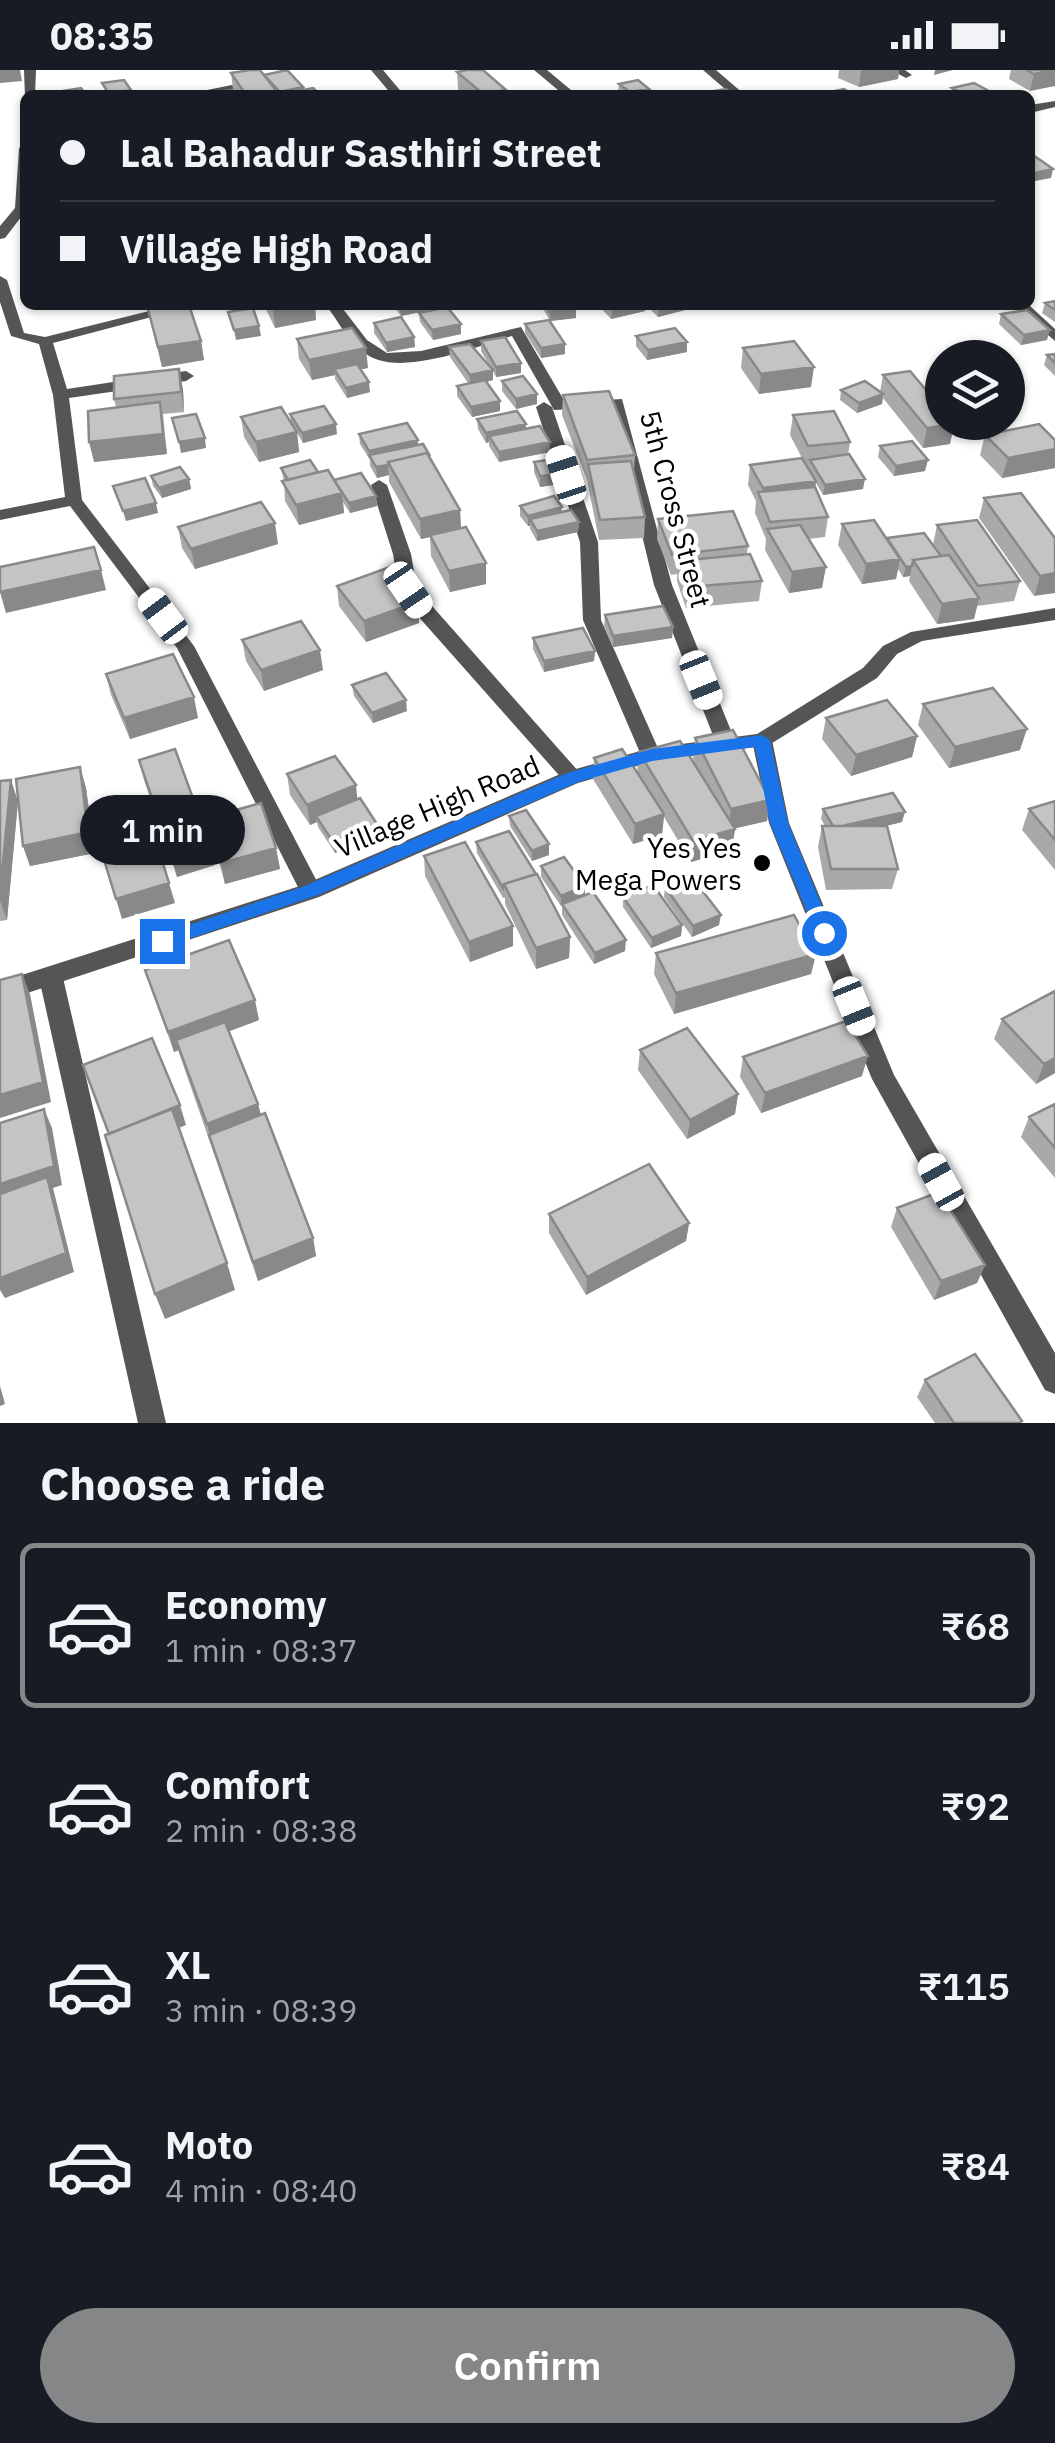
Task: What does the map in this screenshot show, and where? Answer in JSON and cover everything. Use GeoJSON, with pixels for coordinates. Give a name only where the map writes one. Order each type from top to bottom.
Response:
{"type":"FeatureCollection","features":[{"type":"Feature","properties":{"kind":"street"},"geometry":{"type":"LineString","coordinates":[[376,70],[394,90]]}},
{"type":"Feature","properties":{"kind":"street"},"geometry":{"type":"LineString","coordinates":[[540,70],[565,90]]}},
{"type":"Feature","properties":{"kind":"street"},"geometry":{"type":"LineString","coordinates":[[708,70],[727,90]]}},
{"type":"Feature","properties":{"kind":"street"},"geometry":{"type":"LineString","coordinates":[[219,90],[232,88]]}},
{"type":"Feature","properties":{"kind":"street"},"geometry":{"type":"LineString","coordinates":[[0,235],[20,209]]}},
{"type":"Feature","properties":{"kind":"street"},"geometry":{"type":"LineString","coordinates":[[0,280],[18,336],[45,342],[146,310]]}},
{"type":"Feature","properties":{"kind":"street","name":"5th Cross Street"},"geometry":{"type":"LineString","coordinates":[[337,310],[372,353],[386,358],[406,359],[516,330],[560,407],[618,402],[663,586],[726,743]]}},
{"type":"Feature","properties":{"kind":"street"},"geometry":{"type":"LineString","coordinates":[[1026,310],[1055,338]]}},
{"type":"Feature","properties":{"kind":"street"},"geometry":{"type":"LineString","coordinates":[[45,342],[61,395],[74,500],[185,646],[312,890]]}},
{"type":"Feature","properties":{"kind":"street"},"geometry":{"type":"LineString","coordinates":[[61,395],[186,376]]}},
{"type":"Feature","properties":{"kind":"street"},"geometry":{"type":"LineString","coordinates":[[544,407],[589,542],[592,620],[652,755]]}},
{"type":"Feature","properties":{"kind":"street"},"geometry":{"type":"LineString","coordinates":[[379,485],[402,554],[408,590],[423,612],[572,777]]}},
{"type":"Feature","properties":{"kind":"street"},"geometry":{"type":"LineString","coordinates":[[0,515],[74,500]]}},
{"type":"Feature","properties":{"kind":"street","name":"Village High Road"},"geometry":{"type":"LineString","coordinates":[[0,992],[312,890],[572,777],[652,755],[762,740],[870,673],[890,650],[918,636],[1055,614]]}},
{"type":"Feature","properties":{"kind":"street"},"geometry":{"type":"LineString","coordinates":[[762,740],[779,823],[884,1078],[1055,1380]]}},
{"type":"Feature","properties":{"kind":"street"},"geometry":{"type":"LineString","coordinates":[[51,978],[152,1423]]}},
{"type":"Feature","properties":{"kind":"building"},"geometry":{"type":"Polygon","coordinates":[[[260,70],[276,90],[243,90],[231,73],[260,70]]]}},
{"type":"Feature","properties":{"kind":"building"},"geometry":{"type":"Polygon","coordinates":[[[287,70],[303,87],[278,90],[264,75],[287,70]]]}},
{"type":"Feature","properties":{"kind":"building"},"geometry":{"type":"Polygon","coordinates":[[[483,70],[506,90],[478,90],[457,72],[483,70]]]}},
{"type":"Feature","properties":{"kind":"building"},"geometry":{"type":"Polygon","coordinates":[[[124,80],[131,90],[106,90],[102,83],[124,80]]]}},
{"type":"Feature","properties":{"kind":"building"},"geometry":{"type":"Polygon","coordinates":[[[638,80],[649,89],[627,90],[619,84],[638,80]]]}},
{"type":"Feature","properties":{"kind":"building"},"geometry":{"type":"Polygon","coordinates":[[[974,83],[987,90],[956,90],[952,88],[974,83]]]}},
{"type":"Feature","properties":{"kind":"building"},"geometry":{"type":"Polygon","coordinates":[[[1035,156],[1053,169],[1035,173],[1035,156]]]}},
{"type":"Feature","properties":{"kind":"building"},"geometry":{"type":"Polygon","coordinates":[[[148,310],[191,310],[201,341],[158,347],[148,310]]]}},
{"type":"Feature","properties":{"kind":"building"},"geometry":{"type":"Polygon","coordinates":[[[254,310],[259,326],[234,330],[228,312],[254,310]]]}},
{"type":"Feature","properties":{"kind":"building"},"geometry":{"type":"Polygon","coordinates":[[[449,310],[461,324],[432,330],[419,313],[449,310]]]}},
{"type":"Feature","properties":{"kind":"building"},"geometry":{"type":"Polygon","coordinates":[[[1027,310],[1050,330],[1024,335],[1001,314],[1027,310]]]}},
{"type":"Feature","properties":{"kind":"building"},"geometry":{"type":"Polygon","coordinates":[[[401,317],[414,337],[386,343],[374,323],[401,317]]]}},
{"type":"Feature","properties":{"kind":"building"},"geometry":{"type":"Polygon","coordinates":[[[549,320],[565,344],[541,348],[525,324],[549,320]]]}},
{"type":"Feature","properties":{"kind":"building"},"geometry":{"type":"Polygon","coordinates":[[[352,328],[366,348],[309,360],[297,339],[352,328]]]}},
{"type":"Feature","properties":{"kind":"building"},"geometry":{"type":"Polygon","coordinates":[[[675,328],[687,342],[648,350],[636,336],[675,328]]]}},
{"type":"Feature","properties":{"kind":"building"},"geometry":{"type":"Polygon","coordinates":[[[505,337],[521,363],[496,367],[481,341],[505,337]]]}},
{"type":"Feature","properties":{"kind":"building"},"geometry":{"type":"Polygon","coordinates":[[[794,341],[814,367],[761,374],[743,348],[794,341]]]}},
{"type":"Feature","properties":{"kind":"building"},"geometry":{"type":"Polygon","coordinates":[[[470,344],[493,370],[470,375],[449,347],[470,344]]]}},
{"type":"Feature","properties":{"kind":"building"},"geometry":{"type":"Polygon","coordinates":[[[357,364],[369,382],[346,388],[334,369],[357,364]]]}},
{"type":"Feature","properties":{"kind":"building"},"geometry":{"type":"Polygon","coordinates":[[[179,369],[181,392],[114,399],[114,376],[179,369]]]}},
{"type":"Feature","properties":{"kind":"building"},"geometry":{"type":"Polygon","coordinates":[[[910,371],[925,389],[925,426],[883,375],[910,371]]]}},
{"type":"Feature","properties":{"kind":"building"},"geometry":{"type":"Polygon","coordinates":[[[523,376],[537,394],[516,399],[502,381],[523,376]]]}},
{"type":"Feature","properties":{"kind":"building"},"geometry":{"type":"Polygon","coordinates":[[[485,380],[500,401],[471,407],[457,386],[485,380]]]}},
{"type":"Feature","properties":{"kind":"building"},"geometry":{"type":"Polygon","coordinates":[[[865,381],[883,394],[859,403],[841,390],[865,381]]]}},
{"type":"Feature","properties":{"kind":"building"},"geometry":{"type":"Polygon","coordinates":[[[609,391],[635,455],[587,460],[563,395],[609,391]]]}},
{"type":"Feature","properties":{"kind":"building"},"geometry":{"type":"Polygon","coordinates":[[[160,402],[163,434],[89,442],[88,411],[160,402]]]}},
{"type":"Feature","properties":{"kind":"building"},"geometry":{"type":"Polygon","coordinates":[[[324,406],[336,424],[302,433],[290,414],[324,406]]]}},
{"type":"Feature","properties":{"kind":"building"},"geometry":{"type":"Polygon","coordinates":[[[281,407],[297,432],[256,442],[241,417],[281,407]]]}},
{"type":"Feature","properties":{"kind":"building"},"geometry":{"type":"Polygon","coordinates":[[[517,411],[526,424],[486,433],[477,419],[517,411]]]}},
{"type":"Feature","properties":{"kind":"building"},"geometry":{"type":"Polygon","coordinates":[[[834,411],[850,442],[808,446],[793,415],[834,411]]]}},
{"type":"Feature","properties":{"kind":"building"},"geometry":{"type":"Polygon","coordinates":[[[196,414],[205,438],[179,442],[172,418],[196,414]]]}},
{"type":"Feature","properties":{"kind":"building"},"geometry":{"type":"Polygon","coordinates":[[[407,423],[418,440],[369,451],[359,434],[407,423]]]}},
{"type":"Feature","properties":{"kind":"building"},"geometry":{"type":"Polygon","coordinates":[[[1039,424],[1055,440],[1055,449],[1008,458],[990,440],[1025,440],[1025,427],[1039,424]]]}},
{"type":"Feature","properties":{"kind":"building"},"geometry":{"type":"Polygon","coordinates":[[[540,426],[550,442],[499,452],[489,436],[540,426]]]}},
{"type":"Feature","properties":{"kind":"building"},"geometry":{"type":"Polygon","coordinates":[[[912,441],[928,460],[896,466],[880,446],[912,441]]]}},
{"type":"Feature","properties":{"kind":"building"},"geometry":{"type":"Polygon","coordinates":[[[423,444],[430,456],[427,453],[376,467],[369,455],[423,444]]]}},
{"type":"Feature","properties":{"kind":"building"},"geometry":{"type":"Polygon","coordinates":[[[427,453],[460,510],[420,519],[388,462],[427,453]]]}},
{"type":"Feature","properties":{"kind":"building"},"geometry":{"type":"Polygon","coordinates":[[[849,454],[865,479],[825,485],[810,460],[849,454]]]}},
{"type":"Feature","properties":{"kind":"building"},"geometry":{"type":"Polygon","coordinates":[[[802,458],[816,481],[763,488],[750,465],[802,458]]]}},
{"type":"Feature","properties":{"kind":"building"},"geometry":{"type":"Polygon","coordinates":[[[555,459],[561,474],[540,476],[534,462],[555,459]]]}},
{"type":"Feature","properties":{"kind":"building"},"geometry":{"type":"Polygon","coordinates":[[[310,460],[318,472],[288,480],[281,468],[310,460]]]}},
{"type":"Feature","properties":{"kind":"building"},"geometry":{"type":"Polygon","coordinates":[[[631,461],[645,517],[600,520],[588,464],[631,461]]]}},
{"type":"Feature","properties":{"kind":"building"},"geometry":{"type":"Polygon","coordinates":[[[180,467],[189,479],[159,488],[151,476],[180,467]]]}},
{"type":"Feature","properties":{"kind":"building"},"geometry":{"type":"Polygon","coordinates":[[[328,470],[342,493],[296,505],[282,481],[328,470]]]}},
{"type":"Feature","properties":{"kind":"building"},"geometry":{"type":"Polygon","coordinates":[[[361,473],[376,496],[349,503],[334,480],[361,473]]]}},
{"type":"Feature","properties":{"kind":"building"},"geometry":{"type":"Polygon","coordinates":[[[145,478],[156,503],[123,511],[113,486],[145,478]]]}},
{"type":"Feature","properties":{"kind":"building"},"geometry":{"type":"Polygon","coordinates":[[[815,487],[828,517],[770,522],[758,492],[815,487]]]}},
{"type":"Feature","properties":{"kind":"building"},"geometry":{"type":"Polygon","coordinates":[[[1021,493],[1055,538],[1055,573],[1040,576],[984,498],[1021,493]]]}},
{"type":"Feature","properties":{"kind":"building"},"geometry":{"type":"Polygon","coordinates":[[[554,496],[562,507],[528,516],[520,506],[554,496]]]}},
{"type":"Feature","properties":{"kind":"building"},"geometry":{"type":"Polygon","coordinates":[[[261,502],[275,523],[191,549],[178,527],[261,502]]]}},
{"type":"Feature","properties":{"kind":"building"},"geometry":{"type":"Polygon","coordinates":[[[571,510],[579,522],[537,531],[530,519],[571,510]]]}},
{"type":"Feature","properties":{"kind":"building"},"geometry":{"type":"Polygon","coordinates":[[[733,511],[748,546],[672,555],[658,519],[733,511]]]}},
{"type":"Feature","properties":{"kind":"building"},"geometry":{"type":"Polygon","coordinates":[[[874,520],[900,559],[866,564],[842,524],[874,520]]]}},
{"type":"Feature","properties":{"kind":"building"},"geometry":{"type":"Polygon","coordinates":[[[977,520],[1020,581],[978,586],[937,525],[977,520]]]}},
{"type":"Feature","properties":{"kind":"building"},"geometry":{"type":"Polygon","coordinates":[[[800,525],[826,567],[792,572],[767,529],[800,525]]]}},
{"type":"Feature","properties":{"kind":"building"},"geometry":{"type":"Polygon","coordinates":[[[466,527],[486,563],[449,571],[430,535],[466,527]]]}},
{"type":"Feature","properties":{"kind":"building"},"geometry":{"type":"Polygon","coordinates":[[[924,533],[941,556],[913,560],[912,566],[906,567],[887,538],[924,533]]]}},
{"type":"Feature","properties":{"kind":"building"},"geometry":{"type":"Polygon","coordinates":[[[94,547],[101,570],[0,592],[0,567],[94,547]]]}},
{"type":"Feature","properties":{"kind":"building"},"geometry":{"type":"Polygon","coordinates":[[[750,554],[762,581],[688,587],[678,561],[750,554]]]}},
{"type":"Feature","properties":{"kind":"building"},"geometry":{"type":"Polygon","coordinates":[[[949,555],[979,598],[942,604],[913,560],[949,555]]]}},
{"type":"Feature","properties":{"kind":"building"},"geometry":{"type":"Polygon","coordinates":[[[390,567],[418,602],[364,621],[337,586],[390,567]]]}},
{"type":"Feature","properties":{"kind":"building"},"geometry":{"type":"Polygon","coordinates":[[[663,606],[673,627],[613,636],[605,615],[663,606]]]}},
{"type":"Feature","properties":{"kind":"building"},"geometry":{"type":"Polygon","coordinates":[[[301,621],[320,650],[261,670],[242,640],[301,621]]]}},
{"type":"Feature","properties":{"kind":"building"},"geometry":{"type":"Polygon","coordinates":[[[583,628],[595,651],[544,661],[533,638],[583,628]]]}},
{"type":"Feature","properties":{"kind":"building"},"geometry":{"type":"Polygon","coordinates":[[[173,654],[194,697],[124,718],[106,674],[173,654]]]}},
{"type":"Feature","properties":{"kind":"building"},"geometry":{"type":"Polygon","coordinates":[[[386,673],[406,700],[372,713],[352,685],[386,673]]]}},
{"type":"Feature","properties":{"kind":"building"},"geometry":{"type":"Polygon","coordinates":[[[993,688],[1027,729],[955,747],[923,704],[993,688]]]}},
{"type":"Feature","properties":{"kind":"building"},"geometry":{"type":"Polygon","coordinates":[[[887,700],[917,736],[856,755],[826,718],[887,700]]]}},
{"type":"Feature","properties":{"kind":"building"},"geometry":{"type":"Polygon","coordinates":[[[733,730],[770,800],[731,809],[695,738],[733,730]]]}},
{"type":"Feature","properties":{"kind":"building"},"geometry":{"type":"Polygon","coordinates":[[[680,741],[735,829],[693,841],[639,752],[680,741]]]}},
{"type":"Feature","properties":{"kind":"building"},"geometry":{"type":"Polygon","coordinates":[[[175,749],[210,845],[172,857],[139,760],[175,749]]]}},
{"type":"Feature","properties":{"kind":"building"},"geometry":{"type":"Polygon","coordinates":[[[622,749],[664,814],[635,824],[594,758],[622,749]]]}},
{"type":"Feature","properties":{"kind":"building"},"geometry":{"type":"Polygon","coordinates":[[[335,756],[356,785],[307,805],[287,774],[335,756]]]}},
{"type":"Feature","properties":{"kind":"building"},"geometry":{"type":"Polygon","coordinates":[[[80,767],[88,832],[23,846],[16,779],[80,767]]]}},
{"type":"Feature","properties":{"kind":"building"},"geometry":{"type":"Polygon","coordinates":[[[11,780],[0,893],[0,781],[11,780]]]}},
{"type":"Feature","properties":{"kind":"building"},"geometry":{"type":"Polygon","coordinates":[[[893,793],[905,812],[833,826],[823,809],[893,793]]]}},
{"type":"Feature","properties":{"kind":"building"},"geometry":{"type":"Polygon","coordinates":[[[360,798],[377,824],[333,842],[316,816],[360,798]]]}},
{"type":"Feature","properties":{"kind":"building"},"geometry":{"type":"Polygon","coordinates":[[[1055,801],[1055,840],[1029,809],[1055,801]]]}},
{"type":"Feature","properties":{"kind":"building"},"geometry":{"type":"Polygon","coordinates":[[[261,803],[276,848],[221,863],[207,818],[261,803]]]}},
{"type":"Feature","properties":{"kind":"building"},"geometry":{"type":"Polygon","coordinates":[[[526,810],[549,844],[532,851],[509,816],[526,810]]]}},
{"type":"Feature","properties":{"kind":"building"},"geometry":{"type":"Polygon","coordinates":[[[151,825],[169,883],[116,899],[98,840],[151,825]]]}},
{"type":"Feature","properties":{"kind":"building"},"geometry":{"type":"Polygon","coordinates":[[[822,826],[887,826],[898,869],[831,869],[822,826]]]}},
{"type":"Feature","properties":{"kind":"building"},"geometry":{"type":"Polygon","coordinates":[[[509,831],[536,874],[504,884],[503,888],[476,842],[509,831]]]}},
{"type":"Feature","properties":{"kind":"building"},"geometry":{"type":"Polygon","coordinates":[[[465,842],[513,926],[469,942],[424,856],[465,842]]]}},
{"type":"Feature","properties":{"kind":"building"},"geometry":{"type":"Polygon","coordinates":[[[564,857],[585,886],[561,896],[541,866],[564,857]]]}},
{"type":"Feature","properties":{"kind":"building"},"geometry":{"type":"Polygon","coordinates":[[[537,874],[570,937],[536,948],[504,884],[537,874]]]}},
{"type":"Feature","properties":{"kind":"building"},"geometry":{"type":"Polygon","coordinates":[[[691,876],[721,915],[693,926],[665,887],[691,876]]]}},
{"type":"Feature","properties":{"kind":"building"},"geometry":{"type":"Polygon","coordinates":[[[653,885],[682,925],[652,938],[623,897],[653,885]]]}},
{"type":"Feature","properties":{"kind":"building"},"geometry":{"type":"Polygon","coordinates":[[[593,892],[626,940],[595,953],[562,904],[593,892]]]}},
{"type":"Feature","properties":{"kind":"building"},"geometry":{"type":"Polygon","coordinates":[[[794,915],[816,954],[676,993],[656,953],[794,915]]]}},
{"type":"Feature","properties":{"kind":"building"},"geometry":{"type":"Polygon","coordinates":[[[229,940],[255,1000],[168,1032],[145,970],[229,940]]]}},
{"type":"Feature","properties":{"kind":"building"},"geometry":{"type":"Polygon","coordinates":[[[22,974],[43,1082],[0,1095],[0,980],[22,974]]]}},
{"type":"Feature","properties":{"kind":"building"},"geometry":{"type":"Polygon","coordinates":[[[1055,991],[1055,1058],[1044,1064],[1002,1019],[1055,991]]]}},
{"type":"Feature","properties":{"kind":"building"},"geometry":{"type":"Polygon","coordinates":[[[846,1021],[868,1056],[765,1093],[743,1057],[846,1021]]]}},
{"type":"Feature","properties":{"kind":"building"},"geometry":{"type":"Polygon","coordinates":[[[225,1022],[258,1104],[207,1124],[176,1040],[225,1022]]]}},
{"type":"Feature","properties":{"kind":"building"},"geometry":{"type":"Polygon","coordinates":[[[687,1028],[738,1094],[690,1120],[640,1050],[687,1028]]]}},
{"type":"Feature","properties":{"kind":"building"},"geometry":{"type":"Polygon","coordinates":[[[152,1038],[180,1105],[109,1134],[83,1065],[152,1038]]]}},
{"type":"Feature","properties":{"kind":"building"},"geometry":{"type":"Polygon","coordinates":[[[1055,1104],[1055,1148],[1029,1117],[1055,1104]]]}},
{"type":"Feature","properties":{"kind":"building"},"geometry":{"type":"Polygon","coordinates":[[[44,1109],[54,1166],[0,1184],[0,1123],[44,1109]]]}},
{"type":"Feature","properties":{"kind":"building"},"geometry":{"type":"Polygon","coordinates":[[[172,1109],[227,1263],[155,1294],[105,1135],[172,1109]]]}},
{"type":"Feature","properties":{"kind":"building"},"geometry":{"type":"Polygon","coordinates":[[[265,1113],[313,1238],[253,1262],[209,1135],[265,1113]]]}},
{"type":"Feature","properties":{"kind":"building"},"geometry":{"type":"Polygon","coordinates":[[[649,1164],[689,1223],[587,1277],[549,1214],[649,1164]]]}},
{"type":"Feature","properties":{"kind":"building"},"geometry":{"type":"Polygon","coordinates":[[[47,1177],[66,1253],[0,1278],[0,1194],[47,1177]]]}},
{"type":"Feature","properties":{"kind":"building"},"geometry":{"type":"Polygon","coordinates":[[[939,1192],[985,1265],[941,1281],[897,1208],[939,1192]]]}},
{"type":"Feature","properties":{"kind":"building"},"geometry":{"type":"Polygon","coordinates":[[[975,1354],[1022,1421],[954,1423],[925,1380],[975,1354]]]}},
{"type":"Feature","properties":{"kind":"place","name":"Yes Yes Mega Powers"},"geometry":{"type":"Point","coordinates":[762,863]}},
{"type":"Feature","properties":{"kind":"route"},"geometry":{"type":"LineString","coordinates":[[162,941],[312,890],[572,777],[652,755],[762,740],[779,823],[824,933]]}}]}
